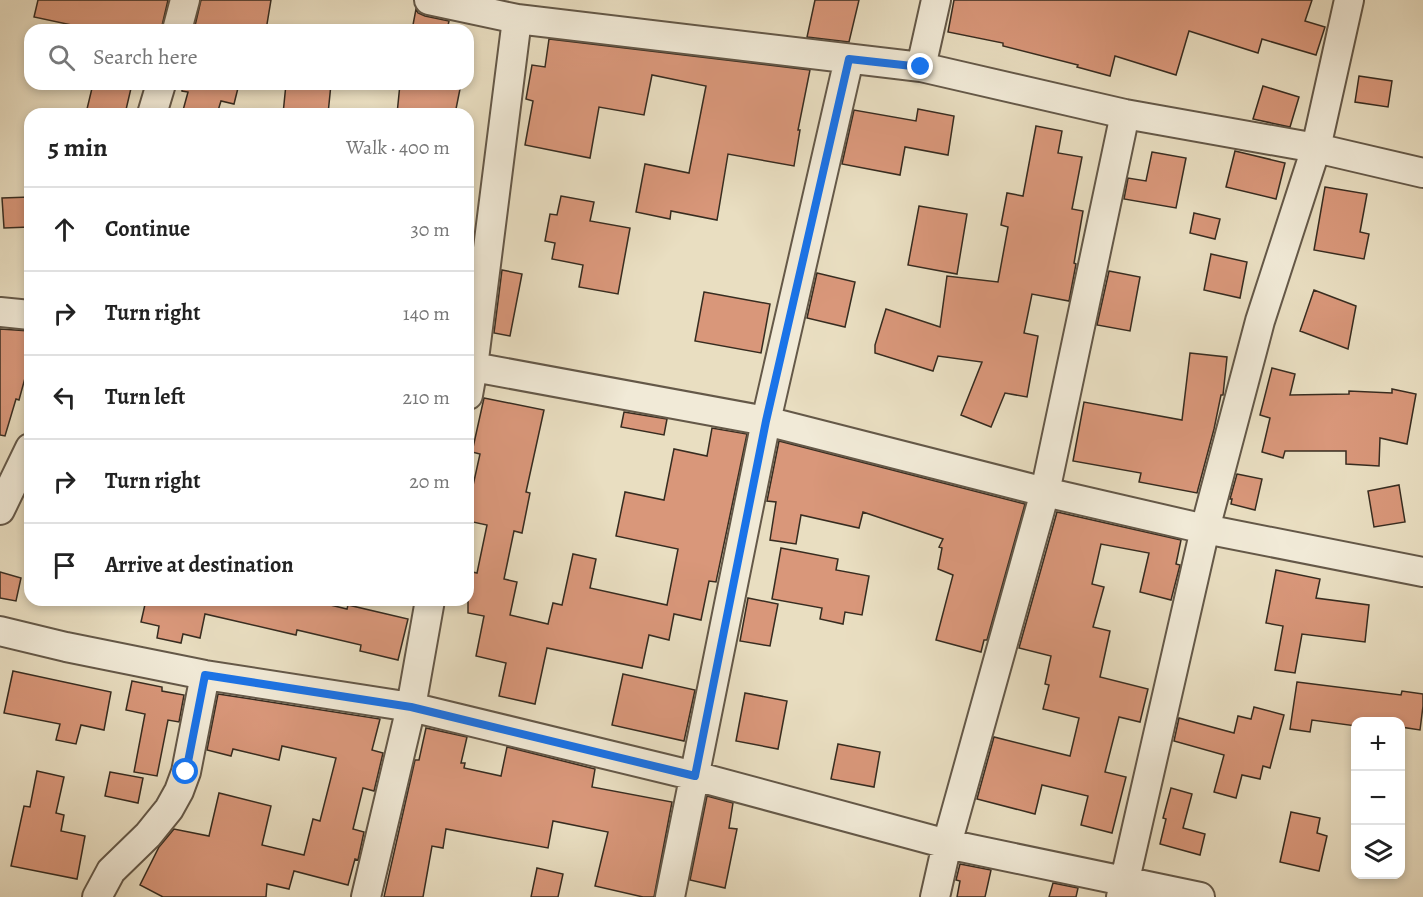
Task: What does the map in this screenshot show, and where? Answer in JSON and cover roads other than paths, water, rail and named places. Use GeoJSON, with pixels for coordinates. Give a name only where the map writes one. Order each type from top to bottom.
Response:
{"type":"FeatureCollection","features":[{"type":"Feature","properties":{"kind":"street"},"geometry":{"type":"LineString","coordinates":[[179,24],[185,0]]}},
{"type":"Feature","properties":{"kind":"street"},"geometry":{"type":"LineString","coordinates":[[429,0],[518,19],[921,67],[1125,114],[1317,148],[1423,173]]}},
{"type":"Feature","properties":{"kind":"street"},"geometry":{"type":"LineString","coordinates":[[921,67],[936,0]]}},
{"type":"Feature","properties":{"kind":"street"},"geometry":{"type":"LineString","coordinates":[[1123,889],[1205,529],[1260,321],[1317,148],[1349,0]]}},
{"type":"Feature","properties":{"kind":"street"},"geometry":{"type":"LineString","coordinates":[[474,345],[518,19]]}},
{"type":"Feature","properties":{"kind":"street"},"geometry":{"type":"LineString","coordinates":[[670,897],[766,421],[849,59]]}},
{"type":"Feature","properties":{"kind":"street"},"geometry":{"type":"LineString","coordinates":[[154,108],[159,90]]}},
{"type":"Feature","properties":{"kind":"street"},"geometry":{"type":"LineString","coordinates":[[935,897],[946,844],[1045,492],[1125,114]]}},
{"type":"Feature","properties":{"kind":"street"},"geometry":{"type":"LineString","coordinates":[[0,312],[24,314]]}},
{"type":"Feature","properties":{"kind":"street"},"geometry":{"type":"LineString","coordinates":[[474,368],[766,421],[1045,492],[1205,529],[1423,572]]}},
{"type":"Feature","properties":{"kind":"street"},"geometry":{"type":"LineString","coordinates":[[0,510],[24,460]]}},
{"type":"Feature","properties":{"kind":"street"},"geometry":{"type":"LineString","coordinates":[[366,897],[411,707],[429,606]]}},
{"type":"Feature","properties":{"kind":"street"},"geometry":{"type":"LineString","coordinates":[[0,631],[205,675],[411,707],[695,776],[1123,889],[1200,897]]}},
{"type":"Feature","properties":{"kind":"street"},"geometry":{"type":"LineString","coordinates":[[97,897],[111,871],[148,835],[169,809],[179,791],[186,772],[205,675]]}}]}
